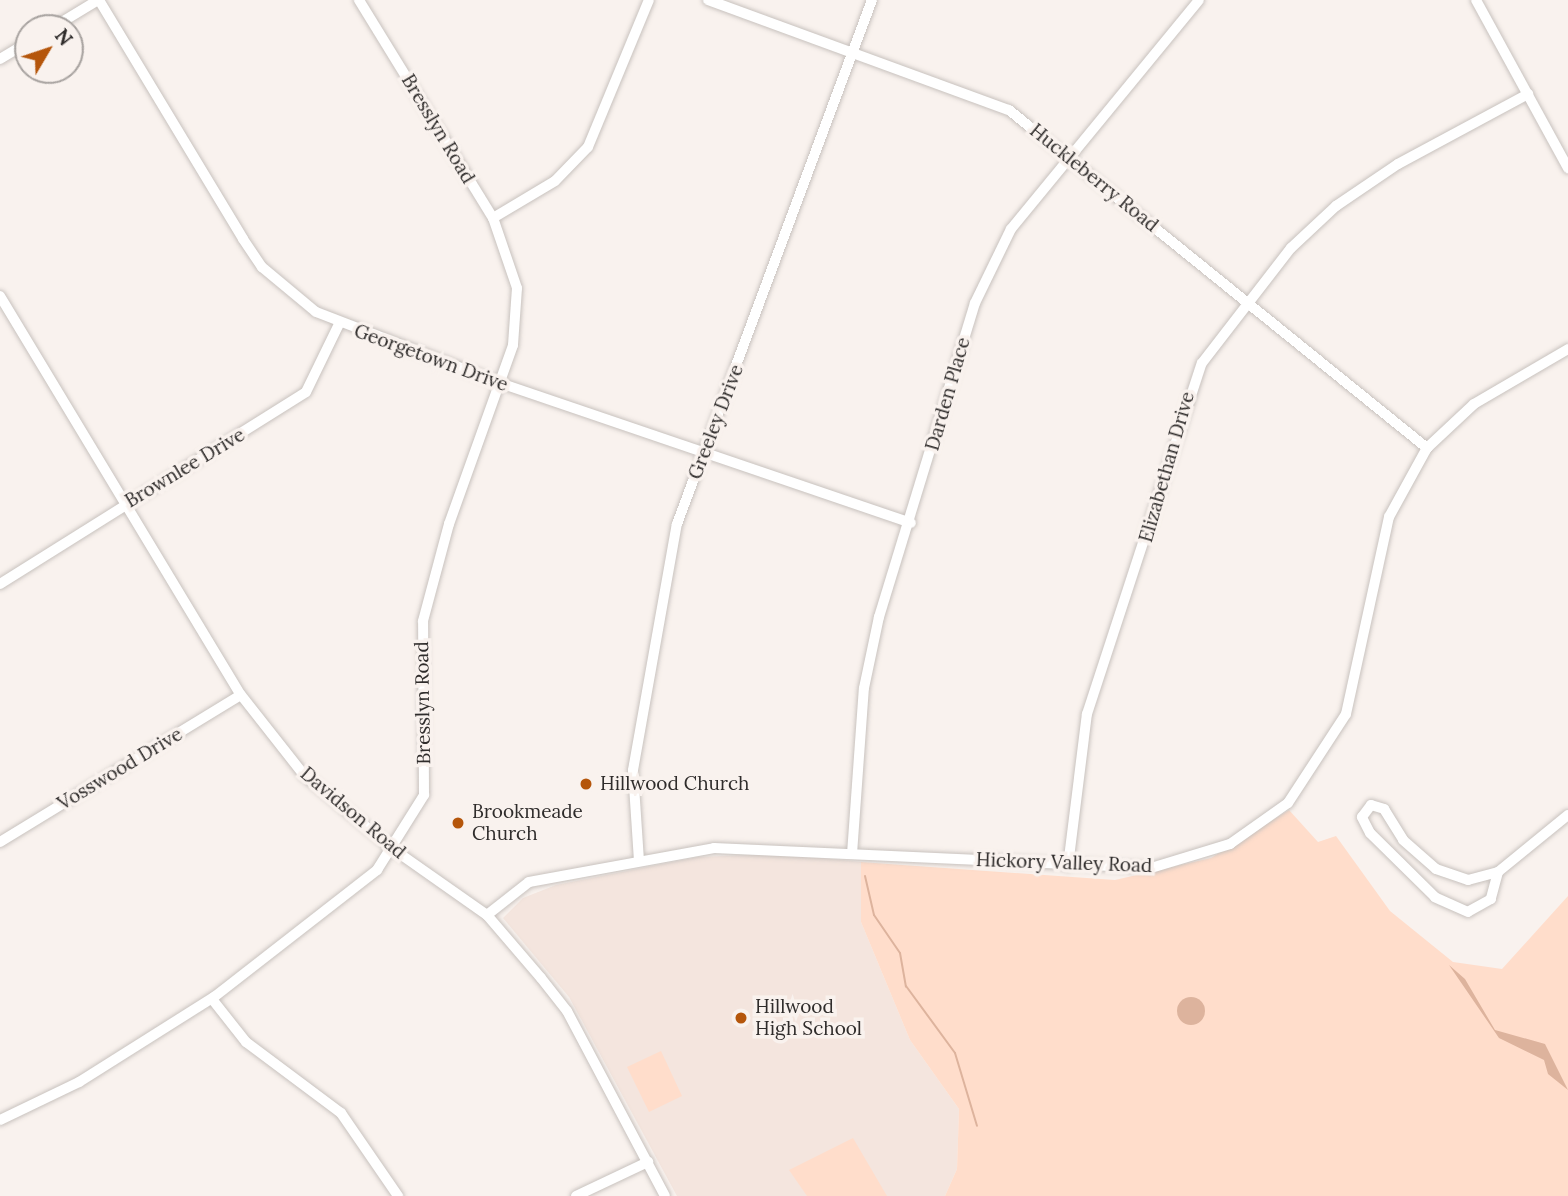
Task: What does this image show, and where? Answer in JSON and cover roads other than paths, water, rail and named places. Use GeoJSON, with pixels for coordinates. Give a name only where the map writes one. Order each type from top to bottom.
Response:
{"type":"FeatureCollection","features":[{"type":"Feature","properties":{"kind":"street"},"geometry":{"type":"LineString","coordinates":[[76,14],[99,0]]}},
{"type":"Feature","properties":{"kind":"street","name":"Georgetown Drive"},"geometry":{"type":"LineString","coordinates":[[99,0],[262,267],[338,324],[704,455],[911,523]]}},
{"type":"Feature","properties":{"kind":"street","name":"Bresslyn Road"},"geometry":{"type":"LineString","coordinates":[[0,1120],[79,1082],[212,999],[377,870],[393,849],[424,795],[420,637],[429,587],[513,345],[517,288],[493,218],[359,0]]}},
{"type":"Feature","properties":{"kind":"street"},"geometry":{"type":"LineString","coordinates":[[493,218],[555,181],[588,147],[649,0]]}},
{"type":"Feature","properties":{"kind":"street","name":"Huckleberry Road"},"geometry":{"type":"LineString","coordinates":[[708,0],[992,102],[1068,156],[1427,448]]}},
{"type":"Feature","properties":{"kind":"street","name":"Greeley Drive"},"geometry":{"type":"LineString","coordinates":[[639,861],[633,770],[677,524],[872,0]]}},
{"type":"Feature","properties":{"kind":"street","name":"Darden Place"},"geometry":{"type":"LineString","coordinates":[[852,854],[864,688],[881,607],[911,523],[975,303],[1011,229],[1068,156],[1199,0]]}},
{"type":"Feature","properties":{"kind":"street"},"geometry":{"type":"LineString","coordinates":[[1476,0],[1568,168]]}},
{"type":"Feature","properties":{"kind":"street","name":"Elizabethan Drive"},"geometry":{"type":"LineString","coordinates":[[1068,866],[1087,714],[1125,612],[1173,439],[1202,363],[1291,248],[1365,183],[1528,94]]}},
{"type":"Feature","properties":{"kind":"street","name":"Davidson Road"},"geometry":{"type":"LineString","coordinates":[[2,303],[127,503],[241,695],[304,775],[393,849],[487,915],[567,1011],[665,1196]]}},
{"type":"Feature","properties":{"kind":"street","name":"Brownlee Drive"},"geometry":{"type":"LineString","coordinates":[[0,584],[306,392],[338,324]]}},
{"type":"Feature","properties":{"kind":"street","name":"Hickory Valley Road"},"geometry":{"type":"LineString","coordinates":[[487,915],[529,881],[714,848],[1150,868],[1206,853],[1254,830],[1288,803],[1346,714],[1389,517],[1427,448],[1474,404],[1568,349]]}},
{"type":"Feature","properties":{"kind":"street","name":"Vosswood Drive"},"geometry":{"type":"LineString","coordinates":[[0,842],[241,695]]}},
{"type":"Feature","properties":{"kind":"street"},"geometry":{"type":"LineString","coordinates":[[1498,872],[1491,899],[1468,912],[1424,888],[1370,833],[1364,811],[1384,809],[1403,841],[1436,869],[1468,880],[1498,872],[1568,815]]}},
{"type":"Feature","properties":{"kind":"street"},"geometry":{"type":"LineString","coordinates":[[1424,888],[1436,869]]}},
{"type":"Feature","properties":{"kind":"street"},"geometry":{"type":"LineString","coordinates":[[212,999],[246,1042],[341,1113],[398,1196]]}},
{"type":"Feature","properties":{"kind":"street"},"geometry":{"type":"LineString","coordinates":[[576,1196],[648,1162]]}},
{"type":"Feature","properties":{"kind":"waterway"},"geometry":{"type":"LineString","coordinates":[[865,876],[874,915],[900,953],[906,986],[955,1053],[977,1126]]}},
{"type":"Feature","properties":{"kind":"place","name":"Hillwood Church"},"geometry":{"type":"Point","coordinates":[586,784]}},
{"type":"Feature","properties":{"kind":"place","name":"Brookmeade Church"},"geometry":{"type":"Point","coordinates":[458,823]}},
{"type":"Feature","properties":{"kind":"place","name":"Hillwood High School"},"geometry":{"type":"Point","coordinates":[741,1018]}}]}
